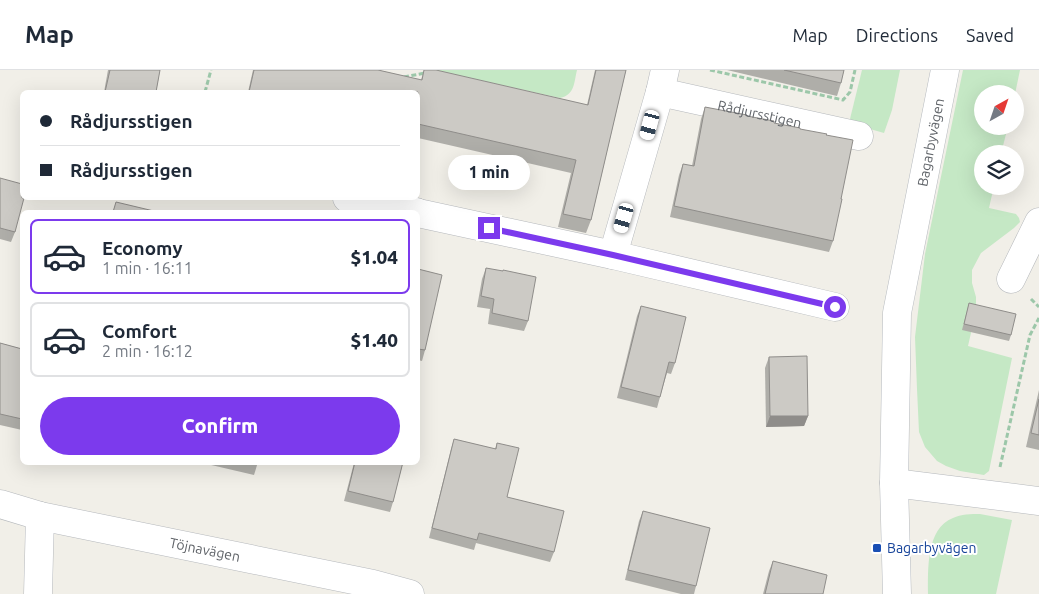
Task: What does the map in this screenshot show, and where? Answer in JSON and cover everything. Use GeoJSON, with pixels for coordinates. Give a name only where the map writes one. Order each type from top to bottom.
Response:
{"type":"FeatureCollection","features":[{"type":"Feature","properties":{"kind":"street","name":"Bagarbyvägen"},"geometry":{"type":"LineString","coordinates":[[898,594],[894,483],[897,313],[945,70]]}},
{"type":"Feature","properties":{"kind":"street","name":"Rådjursstigen"},"geometry":{"type":"LineString","coordinates":[[613,255],[662,81],[859,136]]}},
{"type":"Feature","properties":{"kind":"street"},"geometry":{"type":"LineString","coordinates":[[356,200],[403,210]]}},
{"type":"Feature","properties":{"kind":"street"},"geometry":{"type":"LineString","coordinates":[[420,214],[613,255],[835,307]]}},
{"type":"Feature","properties":{"kind":"street"},"geometry":{"type":"LineString","coordinates":[[1011,279],[1039,222]]}},
{"type":"Feature","properties":{"kind":"street"},"geometry":{"type":"LineString","coordinates":[[894,483],[1039,501]]}},
{"type":"Feature","properties":{"kind":"street","name":"Töjnavägen"},"geometry":{"type":"LineString","coordinates":[[0,504],[40,516],[372,589],[410,594]]}},
{"type":"Feature","properties":{"kind":"street"},"geometry":{"type":"LineString","coordinates":[[38,594],[40,516]]}},
{"type":"Feature","properties":{"kind":"path"},"geometry":{"type":"LineString","coordinates":[[206,90],[211,70]]}},
{"type":"Feature","properties":{"kind":"path"},"geometry":{"type":"LineString","coordinates":[[710,70],[843,100],[850,92],[855,70]]}},
{"type":"Feature","properties":{"kind":"path"},"geometry":{"type":"LineString","coordinates":[[399,78],[425,73]]}},
{"type":"Feature","properties":{"kind":"path"},"geometry":{"type":"LineString","coordinates":[[998,473],[1030,335],[1039,318]]}},
{"type":"Feature","properties":{"kind":"green space"},"geometry":{"type":"Polygon","coordinates":[[[433,70],[577,70],[571,91],[560,98],[433,70]]]}},
{"type":"Feature","properties":{"kind":"green space"},"geometry":{"type":"Polygon","coordinates":[[[862,70],[900,70],[892,110],[884,133],[849,123],[862,70]]]}},
{"type":"Feature","properties":{"kind":"green space"},"geometry":{"type":"Polygon","coordinates":[[[963,70],[1020,70],[1017,85],[974,85],[974,135],[1006,135],[1003,145],[974,145],[974,195],[992,195],[989,208],[1016,214],[1020,222],[981,253],[972,270],[976,311],[968,346],[1012,358],[989,471],[984,475],[960,471],[937,461],[925,447],[919,432],[915,337],[925,254],[963,70]]]}},
{"type":"Feature","properties":{"kind":"green space"},"geometry":{"type":"Polygon","coordinates":[[[966,514],[980,514],[1012,520],[996,594],[928,594],[930,551],[938,531],[944,523],[956,517],[966,514]]]}},
{"type":"Feature","properties":{"kind":"building"},"geometry":{"type":"Polygon","coordinates":[[[110,70],[160,70],[156,90],[105,90],[110,70]]]}},
{"type":"Feature","properties":{"kind":"building"},"geometry":{"type":"Polygon","coordinates":[[[254,70],[378,70],[422,80],[424,70],[436,70],[588,105],[596,70],[626,70],[591,220],[563,214],[576,160],[420,124],[420,90],[249,90],[254,70]]]}},
{"type":"Feature","properties":{"kind":"building"},"geometry":{"type":"Polygon","coordinates":[[[784,70],[844,70],[841,83],[784,70]]]}},
{"type":"Feature","properties":{"kind":"building"},"geometry":{"type":"Polygon","coordinates":[[[705,107],[853,140],[833,241],[674,206],[683,164],[694,166],[705,107]]]}},
{"type":"Feature","properties":{"kind":"building"},"geometry":{"type":"Polygon","coordinates":[[[0,178],[20,183],[20,200],[23,200],[15,232],[0,228],[0,178]]]}},
{"type":"Feature","properties":{"kind":"building"},"geometry":{"type":"Polygon","coordinates":[[[116,202],[150,210],[114,210],[116,202]]]}},
{"type":"Feature","properties":{"kind":"building"},"geometry":{"type":"Polygon","coordinates":[[[486,268],[536,277],[528,321],[492,313],[494,299],[481,296],[486,268]]]}},
{"type":"Feature","properties":{"kind":"building"},"geometry":{"type":"Polygon","coordinates":[[[420,270],[442,275],[425,350],[420,349],[420,270]]]}},
{"type":"Feature","properties":{"kind":"building"},"geometry":{"type":"Polygon","coordinates":[[[969,303],[1016,314],[1011,335],[964,324],[969,303]]]}},
{"type":"Feature","properties":{"kind":"building"},"geometry":{"type":"Polygon","coordinates":[[[641,306],[686,317],[675,363],[669,362],[660,397],[621,387],[641,306]]]}},
{"type":"Feature","properties":{"kind":"building"},"geometry":{"type":"Polygon","coordinates":[[[0,343],[20,348],[20,419],[0,414],[0,343]]]}},
{"type":"Feature","properties":{"kind":"building"},"geometry":{"type":"Polygon","coordinates":[[[807,356],[808,416],[770,416],[769,357],[807,356]]]}},
{"type":"Feature","properties":{"kind":"building"},"geometry":{"type":"Polygon","coordinates":[[[1039,399],[1039,435],[1031,433],[1039,399]]]}},
{"type":"Feature","properties":{"kind":"building"},"geometry":{"type":"Polygon","coordinates":[[[454,439],[496,449],[497,443],[519,448],[507,497],[564,511],[554,552],[479,533],[477,540],[432,528],[454,439]]]}},
{"type":"Feature","properties":{"kind":"building"},"geometry":{"type":"Polygon","coordinates":[[[354,465],[402,465],[393,502],[348,491],[354,465]]]}},
{"type":"Feature","properties":{"kind":"building"},"geometry":{"type":"Polygon","coordinates":[[[643,511],[710,528],[696,586],[628,570],[643,511]]]}},
{"type":"Feature","properties":{"kind":"building"},"geometry":{"type":"Polygon","coordinates":[[[773,561],[827,575],[823,594],[765,594],[773,561]]]}},
{"type":"Feature","properties":{"kind":"place","name":"Bagarbyvägen"},"geometry":{"type":"Point","coordinates":[877,548]}},
{"type":"Feature","properties":{"kind":"route"},"geometry":{"type":"LineString","coordinates":[[489,228],[835,307]]}}]}
